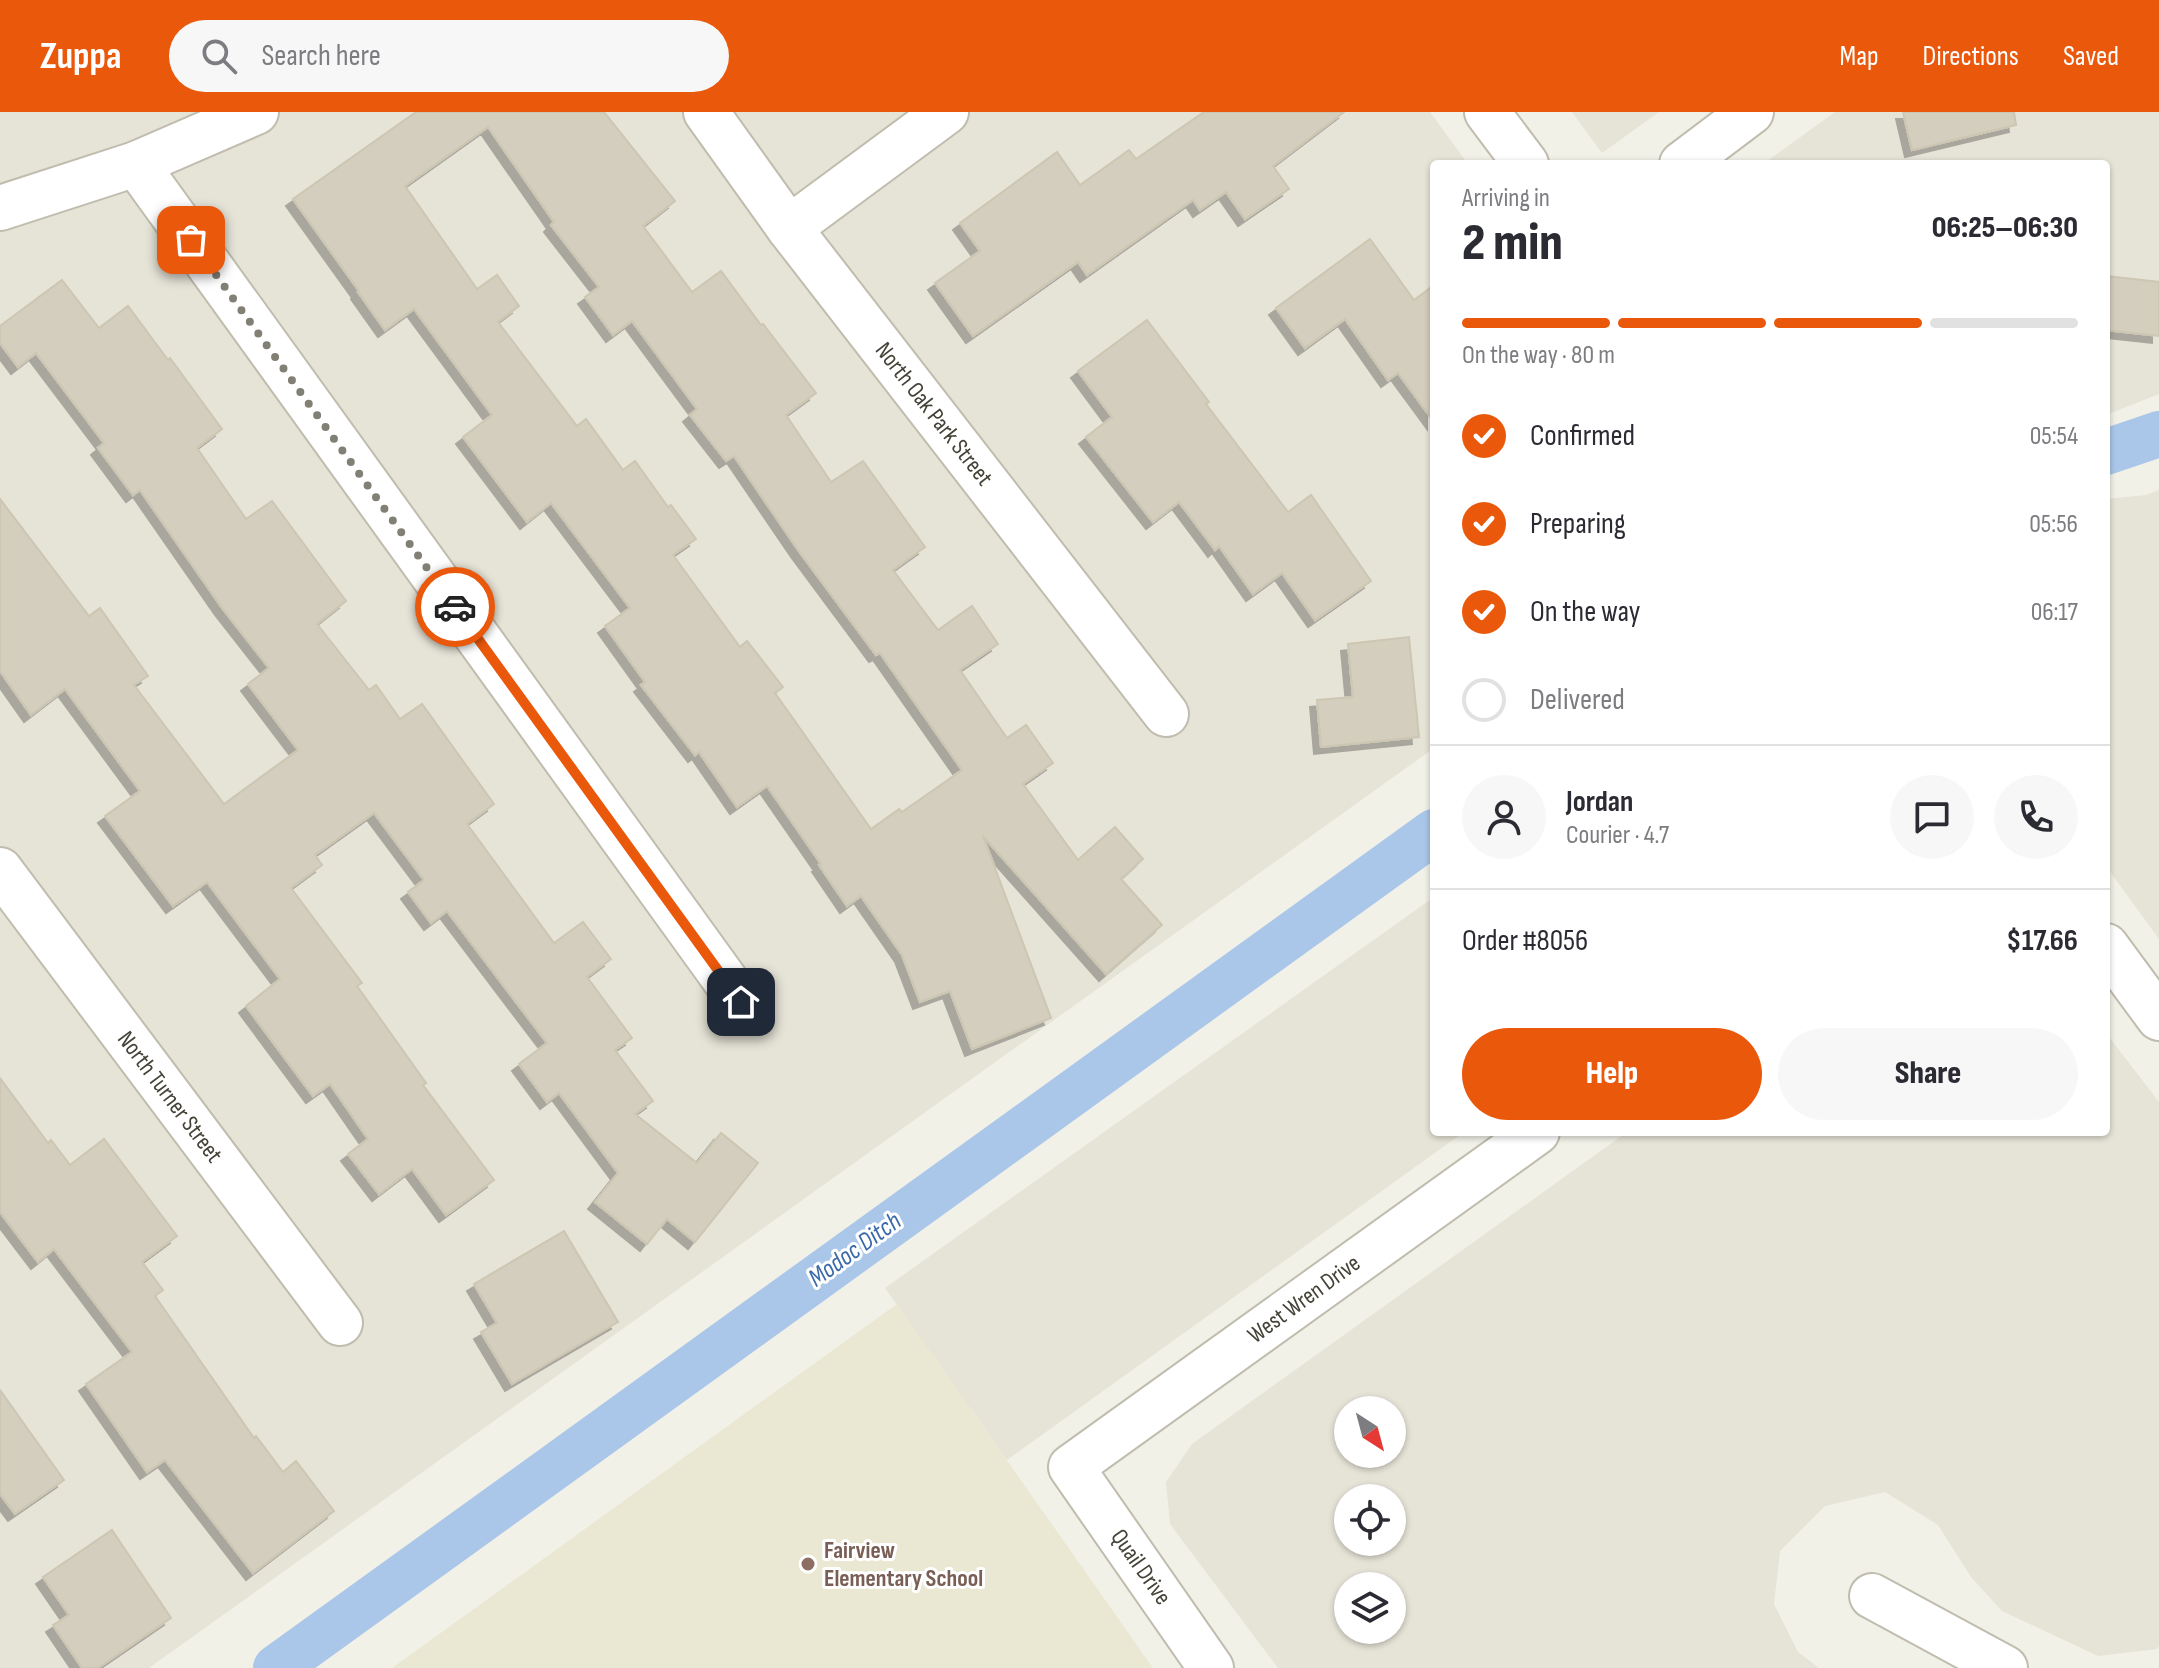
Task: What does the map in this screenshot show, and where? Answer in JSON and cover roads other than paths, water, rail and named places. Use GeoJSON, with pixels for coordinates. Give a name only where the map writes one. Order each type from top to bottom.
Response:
{"type":"FeatureCollection","features":[{"type":"Feature","properties":{"kind":"street"},"geometry":{"type":"LineString","coordinates":[[0,208],[136,164],[256,112]]}},
{"type":"Feature","properties":{"kind":"street","name":"North Oak Park Street"},"geometry":{"type":"LineString","coordinates":[[706,112],[789,228],[1166,714]]}},
{"type":"Feature","properties":{"kind":"street"},"geometry":{"type":"LineString","coordinates":[[789,228],[946,112]]}},
{"type":"Feature","properties":{"kind":"street"},"geometry":{"type":"LineString","coordinates":[[1487,112],[1523,160]]}},
{"type":"Feature","properties":{"kind":"street"},"geometry":{"type":"LineString","coordinates":[[1687,160],[1751,112]]}},
{"type":"Feature","properties":{"kind":"street"},"geometry":{"type":"LineString","coordinates":[[136,164],[741,1002]]}},
{"type":"Feature","properties":{"kind":"street","name":"North Turner Street"},"geometry":{"type":"LineString","coordinates":[[0,870],[340,1323]]}},
{"type":"Feature","properties":{"kind":"street"},"geometry":{"type":"LineString","coordinates":[[2110,951],[2159,1018]]}},
{"type":"Feature","properties":{"kind":"street","name":"West Wren Drive"},"geometry":{"type":"LineString","coordinates":[[1071,1467],[1531,1136]]}},
{"type":"Feature","properties":{"kind":"street","name":"Quail Drive"},"geometry":{"type":"LineString","coordinates":[[1071,1467],[1211,1668]]}},
{"type":"Feature","properties":{"kind":"street"},"geometry":{"type":"LineString","coordinates":[[1872,1596],[2005,1668]]}},
{"type":"Feature","properties":{"kind":"waterway","name":"Modoc Ditch"},"geometry":{"type":"LineString","coordinates":[[2110,451],[2159,434]]}},
{"type":"Feature","properties":{"kind":"waterway","name":"Modoc Ditch"},"geometry":{"type":"LineString","coordinates":[[276,1668],[1430,835]]}},
{"type":"Feature","properties":{"kind":"place","name":"Fairview Elementary School"},"geometry":{"type":"Point","coordinates":[808,1564]}}]}
